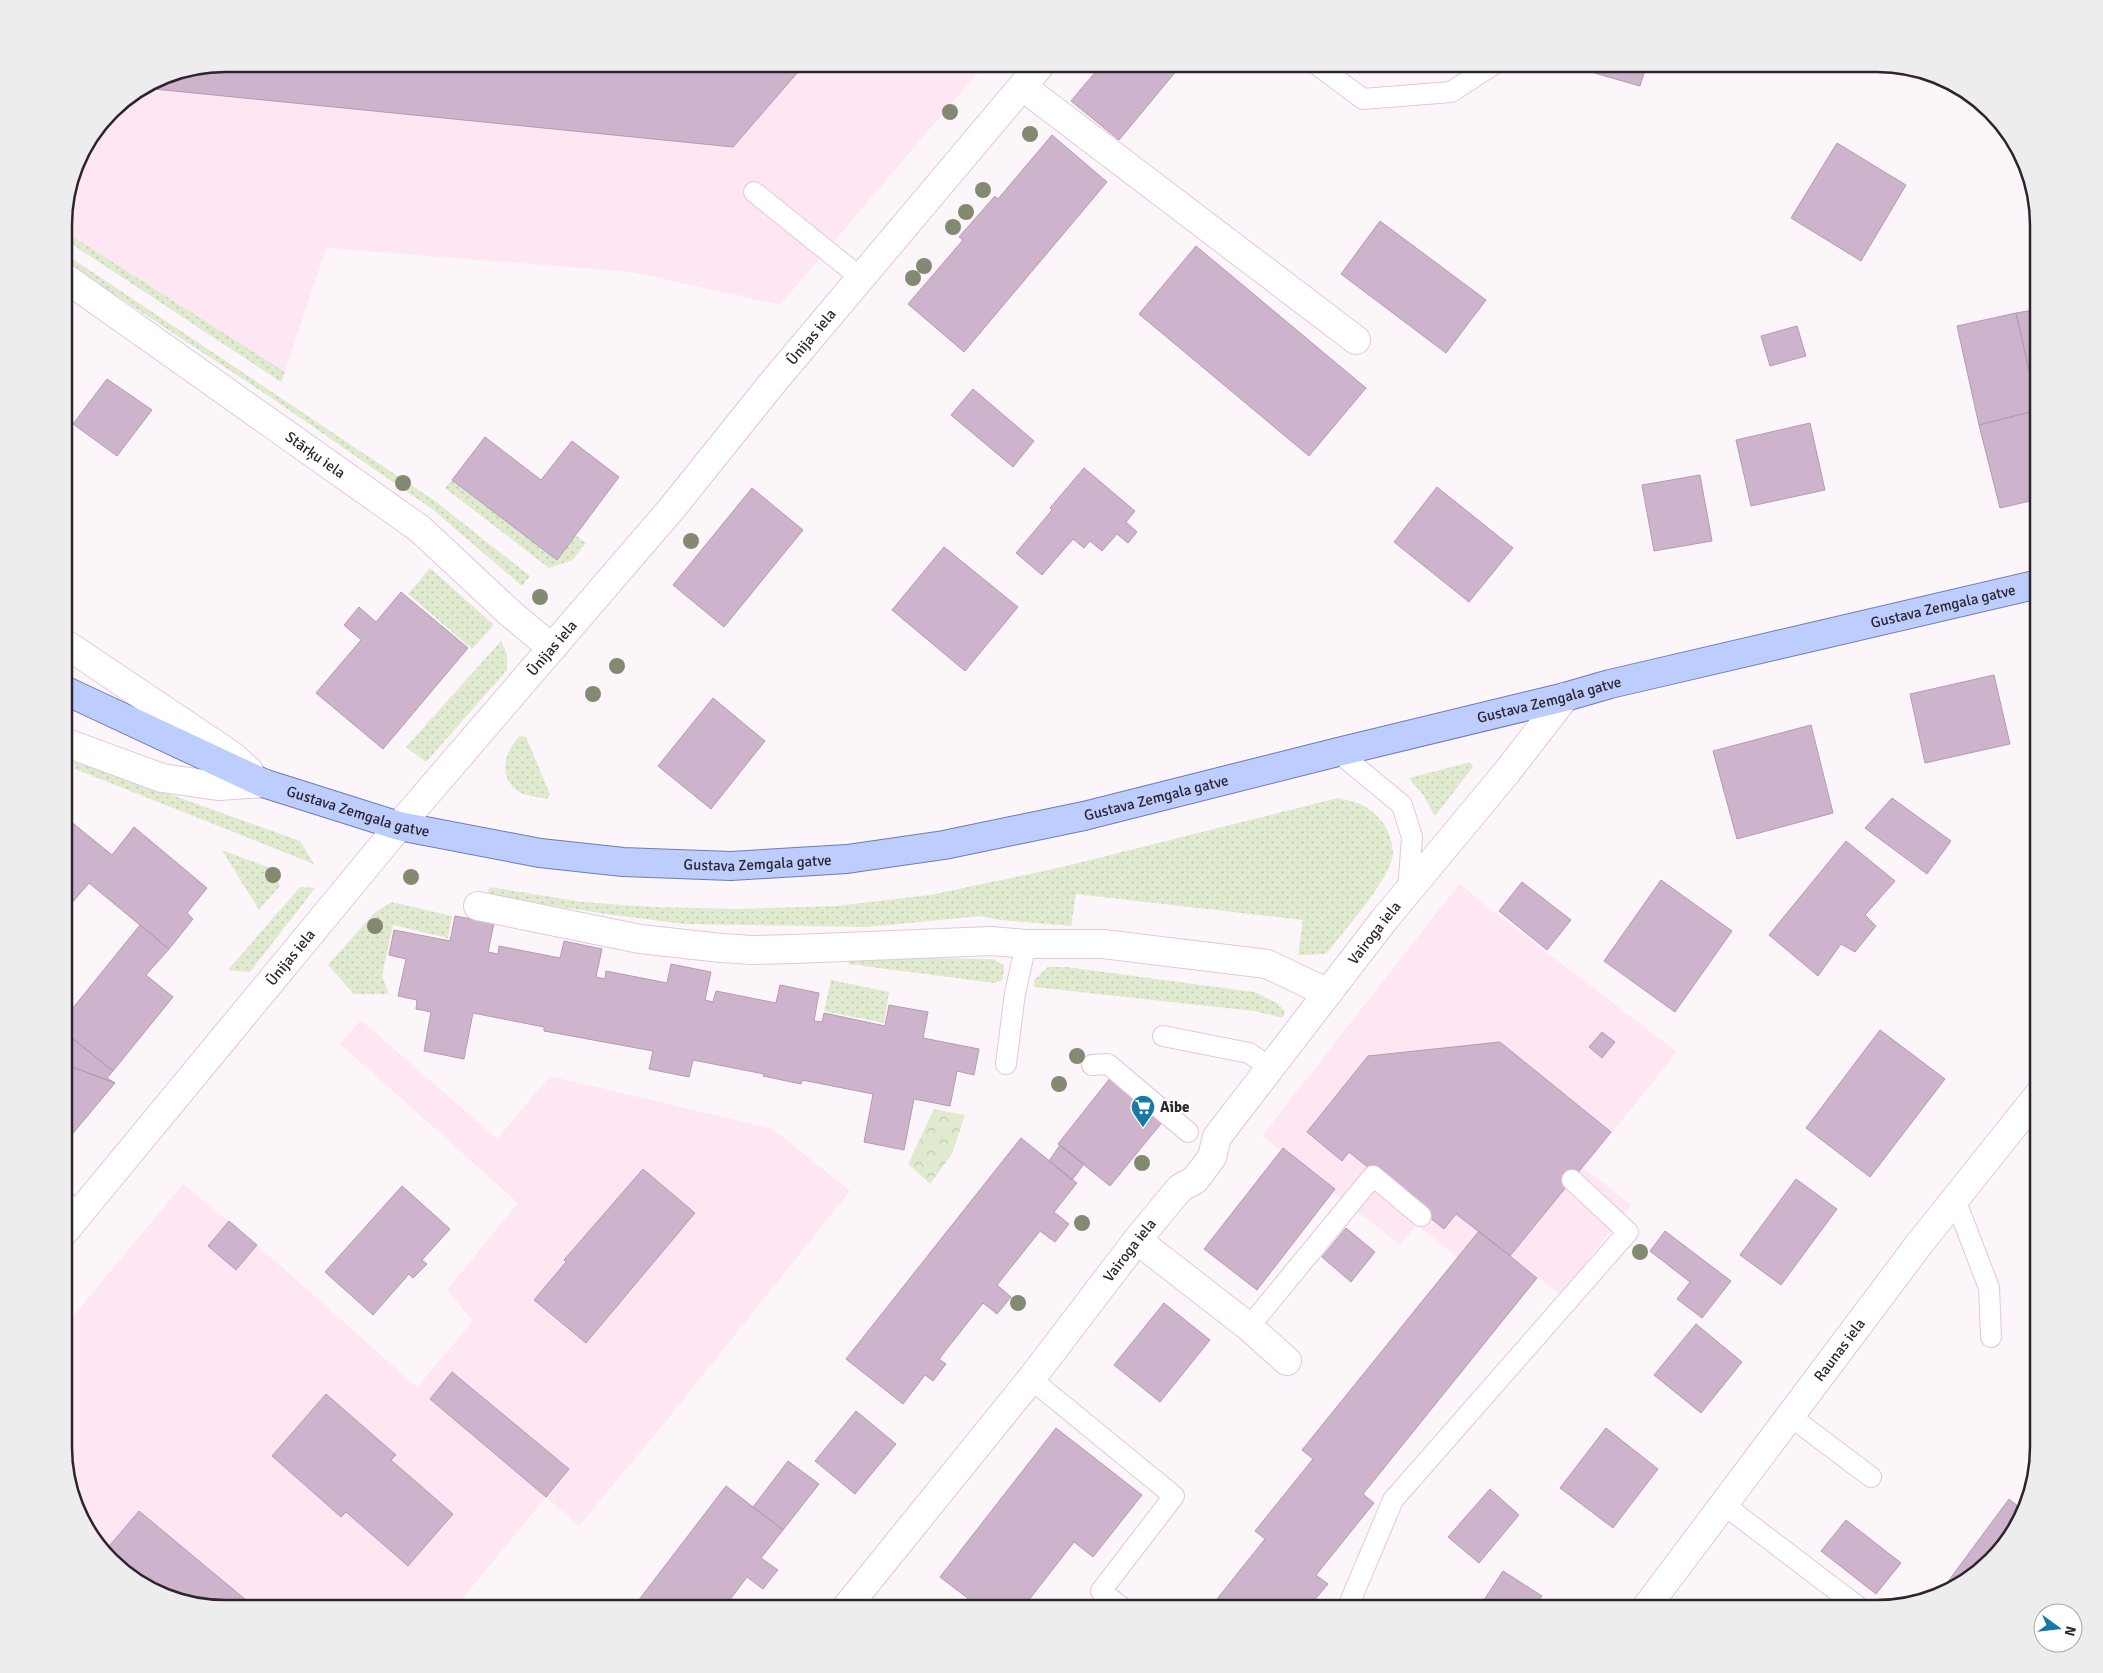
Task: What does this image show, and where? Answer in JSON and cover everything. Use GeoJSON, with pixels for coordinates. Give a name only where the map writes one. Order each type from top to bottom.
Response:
{"type":"FeatureCollection","features":[{"type":"Feature","properties":{"kind":"main road","name":"Gustava Zemgala gatve"},"geometry":{"type":"LineString","coordinates":[[73,694],[263,783],[399,826],[540,852],[623,862],[731,866],[847,859],[944,846],[1084,816],[1610,684],[2030,586]]}},
{"type":"Feature","properties":{"kind":"street","name":"Ūnijas iela"},"geometry":{"type":"LineString","coordinates":[[73,1211],[399,826],[673,507],[774,381],[1034,73]]}},
{"type":"Feature","properties":{"kind":"street"},"geometry":{"type":"LineString","coordinates":[[1023,86],[1356,340]]}},
{"type":"Feature","properties":{"kind":"street","name":"Stārķu iela"},"geometry":{"type":"LineString","coordinates":[[73,283],[420,529],[511,614],[552,648]]}},
{"type":"Feature","properties":{"kind":"street","name":"Gustava Zemgala gatve"},"geometry":{"type":"LineString","coordinates":[[73,649],[231,755],[263,783]]}},
{"type":"Feature","properties":{"kind":"street","name":"Vairoga iela"},"geometry":{"type":"LineString","coordinates":[[852,1600],[1031,1379],[1137,1240],[1180,1188],[1195,1180],[1212,1157],[1217,1137],[1384,920],[1564,697]]}},
{"type":"Feature","properties":{"kind":"street","name":"Gustava Zemgala gatve"},"geometry":{"type":"LineString","coordinates":[[73,745],[162,778],[218,786],[263,783]]}},
{"type":"Feature","properties":{"kind":"street"},"geometry":{"type":"LineString","coordinates":[[478,906],[640,939],[705,947],[769,950],[991,940],[1026,944],[1103,944],[1267,964],[1328,993]]}},
{"type":"Feature","properties":{"kind":"street","name":"Raunas iela"},"geometry":{"type":"LineString","coordinates":[[1652,1600],[1920,1243],[2030,1105]]}},
{"type":"Feature","properties":{"kind":"street"},"geometry":{"type":"LineString","coordinates":[[1137,1240],[1249,1327],[1287,1361]]}},
{"type":"Feature","properties":{"kind":"lane"},"geometry":{"type":"LineString","coordinates":[[1328,73],[1363,100],[1452,92],[1480,73]]}},
{"type":"Feature","properties":{"kind":"lane"},"geometry":{"type":"LineString","coordinates":[[754,192],[861,278]]}},
{"type":"Feature","properties":{"kind":"lane","name":"Vairoga iela"},"geometry":{"type":"LineString","coordinates":[[1338,752],[1402,805],[1412,837],[1408,892]]}},
{"type":"Feature","properties":{"kind":"lane"},"geometry":{"type":"LineString","coordinates":[[1006,1064],[1016,993],[1026,944]]}},
{"type":"Feature","properties":{"kind":"lane"},"geometry":{"type":"LineString","coordinates":[[1163,1036],[1249,1053],[1271,1068]]}},
{"type":"Feature","properties":{"kind":"lane"},"geometry":{"type":"LineString","coordinates":[[1092,1065],[1108,1064],[1188,1132]]}},
{"type":"Feature","properties":{"kind":"lane"},"geometry":{"type":"LineString","coordinates":[[1249,1327],[1373,1176],[1421,1216]]}},
{"type":"Feature","properties":{"kind":"lane"},"geometry":{"type":"LineString","coordinates":[[1351,1600],[1393,1500],[1628,1232],[1572,1180]]}},
{"type":"Feature","properties":{"kind":"lane"},"geometry":{"type":"LineString","coordinates":[[1955,1199],[1989,1288],[1992,1337]]}},
{"type":"Feature","properties":{"kind":"lane"},"geometry":{"type":"LineString","coordinates":[[1031,1379],[1174,1496],[1101,1591],[1112,1600]]}},
{"type":"Feature","properties":{"kind":"lane"},"geometry":{"type":"LineString","coordinates":[[1790,1416],[1871,1477]]}},
{"type":"Feature","properties":{"kind":"lane"},"geometry":{"type":"LineString","coordinates":[[1723,1504],[1849,1600]]}},
{"type":"Feature","properties":{"kind":"shaded area"},"geometry":{"type":"Polygon","coordinates":[[[215,73],[977,73],[780,305],[632,272],[326,248],[285,372],[73,237],[75,195],[84,167],[98,140],[117,117],[132,104],[167,84],[195,75],[215,73]]]}},
{"type":"Feature","properties":{"kind":"shaded area"},"geometry":{"type":"Polygon","coordinates":[[[1460,883],[1481,902],[1677,1052],[1584,1168],[1631,1205],[1561,1295],[1510,1256],[1458,1258],[1417,1225],[1400,1245],[1262,1136],[1460,883]]]}},
{"type":"Feature","properties":{"kind":"shaded area"},"geometry":{"type":"Polygon","coordinates":[[[361,1020],[497,1139],[550,1076],[773,1129],[850,1191],[662,1426],[579,1526],[546,1497],[461,1600],[215,1600],[195,1598],[158,1585],[140,1575],[125,1563],[98,1533],[84,1506],[75,1478],[73,1458],[73,1316],[183,1184],[257,1245],[417,1387],[473,1321],[447,1290],[518,1203],[340,1044],[361,1020]]]}},
{"type":"Feature","properties":{"kind":"green space"},"geometry":{"type":"Polygon","coordinates":[[[73,237],[285,372],[281,382],[73,245],[73,237]]]}},
{"type":"Feature","properties":{"kind":"green space"},"geometry":{"type":"Polygon","coordinates":[[[73,259],[435,501],[530,576],[522,586],[432,509],[273,399],[73,267],[73,259]]]}},
{"type":"Feature","properties":{"kind":"green space"},"geometry":{"type":"Polygon","coordinates":[[[452,480],[556,559],[575,535],[586,543],[573,560],[549,568],[445,488],[452,480]]]}},
{"type":"Feature","properties":{"kind":"green space"},"geometry":{"type":"Polygon","coordinates":[[[430,568],[494,625],[472,649],[408,594],[430,568]]]}},
{"type":"Feature","properties":{"kind":"green space"},"geometry":{"type":"Polygon","coordinates":[[[501,641],[507,654],[507,670],[426,762],[406,747],[501,641]]]}},
{"type":"Feature","properties":{"kind":"green space"},"geometry":{"type":"Polygon","coordinates":[[[520,736],[526,737],[550,794],[547,799],[529,796],[517,791],[506,775],[505,768],[508,754],[520,736]]]}},
{"type":"Feature","properties":{"kind":"green space"},"geometry":{"type":"Polygon","coordinates":[[[74,760],[300,841],[314,864],[75,769],[74,760]]]}},
{"type":"Feature","properties":{"kind":"green space"},"geometry":{"type":"Polygon","coordinates":[[[1470,762],[1473,767],[1435,816],[1423,795],[1409,778],[1470,762]]]}},
{"type":"Feature","properties":{"kind":"green space"},"geometry":{"type":"Polygon","coordinates":[[[1338,798],[1352,801],[1373,812],[1389,833],[1393,852],[1391,863],[1376,889],[1355,919],[1326,954],[1298,955],[1303,920],[1076,894],[1071,926],[1000,920],[981,916],[867,927],[685,924],[488,896],[489,887],[583,902],[652,907],[736,909],[836,906],[930,895],[1058,868],[1338,798]]]}},
{"type":"Feature","properties":{"kind":"green space"},"geometry":{"type":"Polygon","coordinates":[[[222,850],[270,868],[280,886],[259,910],[222,850]]]}},
{"type":"Feature","properties":{"kind":"green space"},"geometry":{"type":"Polygon","coordinates":[[[300,887],[315,888],[250,972],[228,970],[300,887]]]}},
{"type":"Feature","properties":{"kind":"green space"},"geometry":{"type":"Polygon","coordinates":[[[392,902],[452,916],[448,938],[393,925],[382,976],[389,994],[354,994],[328,965],[375,912],[392,902]]]}},
{"type":"Feature","properties":{"kind":"green space"},"geometry":{"type":"Polygon","coordinates":[[[849,957],[993,959],[1004,965],[1003,980],[995,983],[848,964],[849,957]]]}},
{"type":"Feature","properties":{"kind":"green space"},"geometry":{"type":"Polygon","coordinates":[[[1048,967],[1066,967],[1254,992],[1277,1003],[1285,1011],[1283,1018],[1254,1011],[1034,987],[1034,980],[1048,967]]]}},
{"type":"Feature","properties":{"kind":"green space"},"geometry":{"type":"Polygon","coordinates":[[[831,980],[889,992],[884,1023],[824,1011],[831,980]]]}},
{"type":"Feature","properties":{"kind":"green space"},"geometry":{"type":"Polygon","coordinates":[[[934,1109],[965,1115],[952,1154],[930,1184],[908,1164],[934,1109]]]}},
{"type":"Feature","properties":{"kind":"building"},"geometry":{"type":"Polygon","coordinates":[[[215,73],[797,73],[733,147],[156,89],[195,75],[215,73]]]}},
{"type":"Feature","properties":{"kind":"building"},"geometry":{"type":"Polygon","coordinates":[[[1094,73],[1175,73],[1119,140],[1071,101],[1094,73]]]}},
{"type":"Feature","properties":{"kind":"building"},"geometry":{"type":"Polygon","coordinates":[[[1594,73],[1644,73],[1640,86],[1594,73]]]}},
{"type":"Feature","properties":{"kind":"building"},"geometry":{"type":"Polygon","coordinates":[[[1052,135],[1107,182],[964,352],[908,304],[963,240],[959,237],[995,196],[998,199],[1052,135]]]}},
{"type":"Feature","properties":{"kind":"building"},"geometry":{"type":"Polygon","coordinates":[[[1837,143],[1906,185],[1861,261],[1791,218],[1837,143]]]}},
{"type":"Feature","properties":{"kind":"building"},"geometry":{"type":"Polygon","coordinates":[[[1380,221],[1486,300],[1446,353],[1341,274],[1380,221]]]}},
{"type":"Feature","properties":{"kind":"building"},"geometry":{"type":"Polygon","coordinates":[[[1196,246],[1366,388],[1309,456],[1139,314],[1196,246]]]}},
{"type":"Feature","properties":{"kind":"building"},"geometry":{"type":"Polygon","coordinates":[[[2030,311],[2030,375],[2016,313],[2030,311]]]}},
{"type":"Feature","properties":{"kind":"building"},"geometry":{"type":"Polygon","coordinates":[[[2016,313],[2030,375],[2030,412],[1979,425],[1957,326],[2016,313]]]}},
{"type":"Feature","properties":{"kind":"building"},"geometry":{"type":"Polygon","coordinates":[[[1797,326],[1806,356],[1770,366],[1761,336],[1797,326]]]}},
{"type":"Feature","properties":{"kind":"building"},"geometry":{"type":"Polygon","coordinates":[[[107,379],[152,410],[117,456],[73,424],[107,379]]]}},
{"type":"Feature","properties":{"kind":"building"},"geometry":{"type":"Polygon","coordinates":[[[973,389],[1034,441],[1013,467],[951,415],[973,389]]]}},
{"type":"Feature","properties":{"kind":"building"},"geometry":{"type":"Polygon","coordinates":[[[2030,412],[2030,501],[2000,508],[1979,425],[2030,412]]]}},
{"type":"Feature","properties":{"kind":"building"},"geometry":{"type":"Polygon","coordinates":[[[1810,423],[1825,490],[1751,506],[1736,440],[1810,423]]]}},
{"type":"Feature","properties":{"kind":"building"},"geometry":{"type":"Polygon","coordinates":[[[485,437],[541,480],[572,441],[619,477],[557,560],[452,480],[485,437]]]}},
{"type":"Feature","properties":{"kind":"building"},"geometry":{"type":"Polygon","coordinates":[[[1084,468],[1135,511],[1126,522],[1137,532],[1128,543],[1117,534],[1102,551],[1090,541],[1084,548],[1073,539],[1042,575],[1016,553],[1052,510],[1050,508],[1084,468]]]}},
{"type":"Feature","properties":{"kind":"building"},"geometry":{"type":"Polygon","coordinates":[[[1700,475],[1712,541],[1654,551],[1642,485],[1700,475]]]}},
{"type":"Feature","properties":{"kind":"building"},"geometry":{"type":"Polygon","coordinates":[[[1437,487],[1513,548],[1469,602],[1394,542],[1437,487]]]}},
{"type":"Feature","properties":{"kind":"building"},"geometry":{"type":"Polygon","coordinates":[[[752,488],[803,530],[724,627],[673,585],[752,488]]]}},
{"type":"Feature","properties":{"kind":"building"},"geometry":{"type":"Polygon","coordinates":[[[944,547],[1018,607],[965,671],[892,610],[944,547]]]}},
{"type":"Feature","properties":{"kind":"building"},"geometry":{"type":"Polygon","coordinates":[[[401,592],[468,648],[383,749],[316,693],[361,640],[344,625],[359,607],[376,622],[401,592]]]}},
{"type":"Feature","properties":{"kind":"building"},"geometry":{"type":"Polygon","coordinates":[[[1994,675],[2010,744],[1925,763],[1910,694],[1994,675]]]}},
{"type":"Feature","properties":{"kind":"building"},"geometry":{"type":"Polygon","coordinates":[[[713,698],[765,741],[711,809],[658,766],[713,698]]]}},
{"type":"Feature","properties":{"kind":"building"},"geometry":{"type":"Polygon","coordinates":[[[1811,725],[1833,813],[1737,839],[1713,751],[1811,725]]]}},
{"type":"Feature","properties":{"kind":"building"},"geometry":{"type":"Polygon","coordinates":[[[1892,798],[1951,841],[1927,874],[1865,828],[1892,798]]]}},
{"type":"Feature","properties":{"kind":"building"},"geometry":{"type":"Polygon","coordinates":[[[73,823],[112,855],[134,827],[207,888],[187,913],[193,919],[169,949],[89,883],[73,902],[73,823]]]}},
{"type":"Feature","properties":{"kind":"building"},"geometry":{"type":"Polygon","coordinates":[[[1846,841],[1895,881],[1865,915],[1876,926],[1855,952],[1841,944],[1818,976],[1769,935],[1846,841]]]}},
{"type":"Feature","properties":{"kind":"building"},"geometry":{"type":"Polygon","coordinates":[[[1661,880],[1732,931],[1675,1012],[1604,961],[1661,880]]]}},
{"type":"Feature","properties":{"kind":"building"},"geometry":{"type":"Polygon","coordinates":[[[1522,882],[1571,920],[1547,950],[1499,911],[1522,882]]]}},
{"type":"Feature","properties":{"kind":"building"},"geometry":{"type":"Polygon","coordinates":[[[455,916],[494,923],[488,952],[498,954],[499,946],[560,958],[564,941],[602,949],[596,977],[605,979],[606,971],[667,983],[671,964],[711,972],[705,1000],[713,1002],[716,991],[776,1003],[780,985],[819,993],[814,1021],[822,1022],[824,1013],[885,1026],[889,1005],[928,1012],[923,1038],[979,1049],[974,1075],[957,1071],[950,1106],[914,1099],[904,1150],[864,1142],[873,1094],[802,1080],[801,1084],[763,1076],[764,1074],[693,1060],[689,1077],[649,1069],[653,1051],[544,1031],[544,1027],[473,1013],[464,1059],[424,1051],[431,1012],[416,1009],[417,1000],[398,996],[406,959],[389,955],[394,930],[450,941],[455,916]]]}},
{"type":"Feature","properties":{"kind":"building"},"geometry":{"type":"Polygon","coordinates":[[[140,925],[169,949],[146,975],[173,997],[113,1071],[73,1039],[73,1008],[140,925]]]}},
{"type":"Feature","properties":{"kind":"building"},"geometry":{"type":"Polygon","coordinates":[[[1880,1030],[1945,1079],[1870,1177],[1806,1128],[1880,1030]]]}},
{"type":"Feature","properties":{"kind":"building"},"geometry":{"type":"Polygon","coordinates":[[[1602,1032],[1615,1042],[1602,1058],[1589,1047],[1602,1032]]]}},
{"type":"Feature","properties":{"kind":"building"},"geometry":{"type":"Polygon","coordinates":[[[73,1039],[113,1071],[107,1078],[115,1083],[73,1067],[73,1039]]]}},
{"type":"Feature","properties":{"kind":"building"},"geometry":{"type":"Polygon","coordinates":[[[1500,1042],[1611,1132],[1510,1256],[1456,1214],[1444,1229],[1349,1152],[1342,1161],[1307,1132],[1368,1056],[1500,1042]]]}},
{"type":"Feature","properties":{"kind":"building"},"geometry":{"type":"Polygon","coordinates":[[[73,1067],[115,1083],[73,1133],[73,1067]]]}},
{"type":"Feature","properties":{"kind":"building"},"geometry":{"type":"Polygon","coordinates":[[[1111,1077],[1164,1120],[1110,1186],[1058,1144],[1111,1077]]]}},
{"type":"Feature","properties":{"kind":"building"},"geometry":{"type":"Polygon","coordinates":[[[1021,1138],[1077,1183],[1054,1212],[1069,1224],[1055,1242],[1040,1231],[997,1285],[1011,1297],[997,1314],[983,1303],[939,1359],[946,1364],[933,1381],[925,1375],[903,1404],[846,1359],[1021,1138]]]}},
{"type":"Feature","properties":{"kind":"building"},"geometry":{"type":"Polygon","coordinates":[[[1060,1145],[1084,1164],[1072,1180],[1049,1161],[1060,1145]]]}},
{"type":"Feature","properties":{"kind":"building"},"geometry":{"type":"Polygon","coordinates":[[[1283,1148],[1335,1189],[1257,1290],[1204,1249],[1283,1148]]]}},
{"type":"Feature","properties":{"kind":"building"},"geometry":{"type":"Polygon","coordinates":[[[643,1169],[695,1213],[586,1343],[534,1300],[566,1262],[564,1260],[643,1169]]]}},
{"type":"Feature","properties":{"kind":"building"},"geometry":{"type":"Polygon","coordinates":[[[1796,1179],[1837,1209],[1781,1285],[1740,1255],[1796,1179]]]}},
{"type":"Feature","properties":{"kind":"building"},"geometry":{"type":"Polygon","coordinates":[[[402,1186],[450,1229],[422,1260],[427,1264],[413,1278],[409,1274],[373,1315],[325,1272],[402,1186]]]}},
{"type":"Feature","properties":{"kind":"building"},"geometry":{"type":"Polygon","coordinates":[[[229,1221],[257,1245],[236,1270],[208,1246],[229,1221]]]}},
{"type":"Feature","properties":{"kind":"building"},"geometry":{"type":"Polygon","coordinates":[[[1346,1228],[1375,1252],[1351,1282],[1322,1257],[1346,1228]]]}},
{"type":"Feature","properties":{"kind":"building"},"geometry":{"type":"Polygon","coordinates":[[[1479,1231],[1537,1278],[1363,1494],[1374,1503],[1316,1575],[1328,1584],[1315,1600],[1216,1600],[1265,1539],[1255,1531],[1313,1459],[1302,1450],[1479,1231]]]}},
{"type":"Feature","properties":{"kind":"building"},"geometry":{"type":"Polygon","coordinates":[[[1665,1231],[1731,1281],[1702,1318],[1677,1299],[1690,1282],[1650,1251],[1665,1231]]]}},
{"type":"Feature","properties":{"kind":"building"},"geometry":{"type":"Polygon","coordinates":[[[1164,1303],[1210,1340],[1160,1402],[1114,1365],[1164,1303]]]}},
{"type":"Feature","properties":{"kind":"building"},"geometry":{"type":"Polygon","coordinates":[[[1696,1324],[1742,1362],[1701,1413],[1654,1375],[1696,1324]]]}},
{"type":"Feature","properties":{"kind":"building"},"geometry":{"type":"Polygon","coordinates":[[[452,1372],[569,1469],[546,1497],[430,1399],[452,1372]]]}},
{"type":"Feature","properties":{"kind":"building"},"geometry":{"type":"Polygon","coordinates":[[[326,1394],[396,1455],[391,1460],[453,1514],[408,1566],[346,1512],[341,1517],[272,1456],[326,1394]]]}},
{"type":"Feature","properties":{"kind":"building"},"geometry":{"type":"Polygon","coordinates":[[[856,1411],[896,1444],[855,1494],[815,1461],[856,1411]]]}},
{"type":"Feature","properties":{"kind":"building"},"geometry":{"type":"Polygon","coordinates":[[[1056,1428],[1142,1495],[1093,1557],[1074,1542],[1029,1600],[970,1600],[940,1577],[1056,1428]]]}},
{"type":"Feature","properties":{"kind":"building"},"geometry":{"type":"Polygon","coordinates":[[[1606,1428],[1658,1469],[1613,1528],[1560,1488],[1606,1428]]]}},
{"type":"Feature","properties":{"kind":"building"},"geometry":{"type":"Polygon","coordinates":[[[788,1461],[819,1484],[783,1530],[753,1507],[788,1461]]]}},
{"type":"Feature","properties":{"kind":"building"},"geometry":{"type":"Polygon","coordinates":[[[726,1486],[783,1530],[761,1558],[778,1570],[763,1589],[747,1577],[730,1600],[639,1600],[726,1486]]]}},
{"type":"Feature","properties":{"kind":"building"},"geometry":{"type":"Polygon","coordinates":[[[1490,1489],[1519,1515],[1479,1563],[1448,1537],[1490,1489]]]}},
{"type":"Feature","properties":{"kind":"building"},"geometry":{"type":"Polygon","coordinates":[[[2009,1499],[2018,1506],[2010,1524],[1993,1548],[1971,1569],[1946,1585],[2009,1499]]]}},
{"type":"Feature","properties":{"kind":"building"},"geometry":{"type":"Polygon","coordinates":[[[139,1511],[246,1600],[195,1598],[158,1585],[140,1575],[109,1547],[139,1511]]]}},
{"type":"Feature","properties":{"kind":"building"},"geometry":{"type":"Polygon","coordinates":[[[1846,1520],[1901,1563],[1876,1594],[1821,1551],[1846,1520]]]}},
{"type":"Feature","properties":{"kind":"building"},"geometry":{"type":"Polygon","coordinates":[[[1503,1571],[1542,1596],[1539,1600],[1484,1600],[1503,1571]]]}},
{"type":"Feature","properties":{"kind":"place","name":"Aibe"},"geometry":{"type":"Point","coordinates":[1143,1128]}}]}
